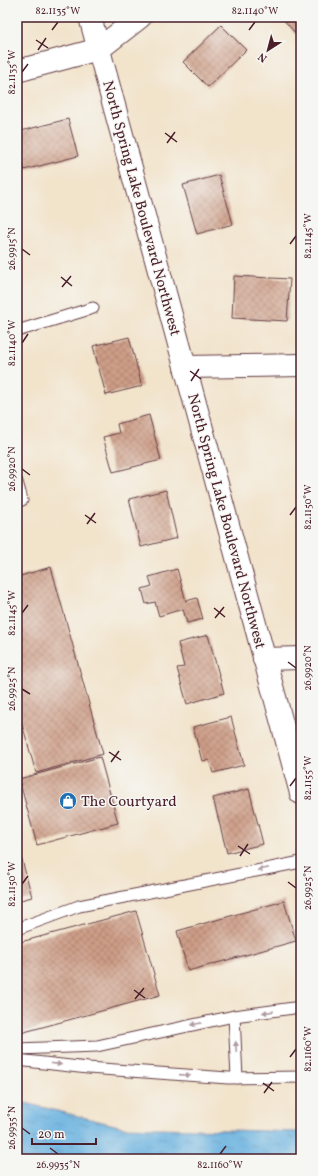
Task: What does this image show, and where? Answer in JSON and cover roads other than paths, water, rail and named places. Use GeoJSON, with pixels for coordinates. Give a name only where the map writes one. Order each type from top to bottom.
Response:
{"type":"FeatureCollection","features":[{"type":"Feature","properties":{"kind":"street","name":"North Spring Lake Boulevard Northwest"},"geometry":{"type":"LineString","coordinates":[[90,17],[301,793]]}},
{"type":"Feature","properties":{"kind":"street"},"geometry":{"type":"LineString","coordinates":[[17,71],[99,49],[140,17]]}},
{"type":"Feature","properties":{"kind":"street"},"geometry":{"type":"LineString","coordinates":[[185,367],[301,365]]}},
{"type":"Feature","properties":{"kind":"street"},"geometry":{"type":"LineString","coordinates":[[264,659],[301,658]]}},
{"type":"Feature","properties":{"kind":"lane"},"geometry":{"type":"LineString","coordinates":[[17,331],[94,308]]}},
{"type":"Feature","properties":{"kind":"lane"},"geometry":{"type":"LineString","coordinates":[[17,482],[22,500],[17,502]]}},
{"type":"Feature","properties":{"kind":"lane"},"geometry":{"type":"LineString","coordinates":[[17,929],[79,906],[301,862]]}},
{"type":"Feature","properties":{"kind":"lane"},"geometry":{"type":"LineString","coordinates":[[17,1049],[97,1046],[234,1016],[301,1008]]}},
{"type":"Feature","properties":{"kind":"lane"},"geometry":{"type":"LineString","coordinates":[[234,1016],[237,1078]]}},
{"type":"Feature","properties":{"kind":"lane"},"geometry":{"type":"LineString","coordinates":[[17,1060],[88,1068],[220,1078],[301,1077]]}},
{"type":"Feature","properties":{"kind":"water"},"geometry":{"type":"Polygon","coordinates":[[[17,1101],[123,1127],[301,1132],[301,1159],[17,1159],[17,1101]]]}},
{"type":"Feature","properties":{"kind":"place","name":"The Courtyard"},"geometry":{"type":"Point","coordinates":[68,801]}}]}
